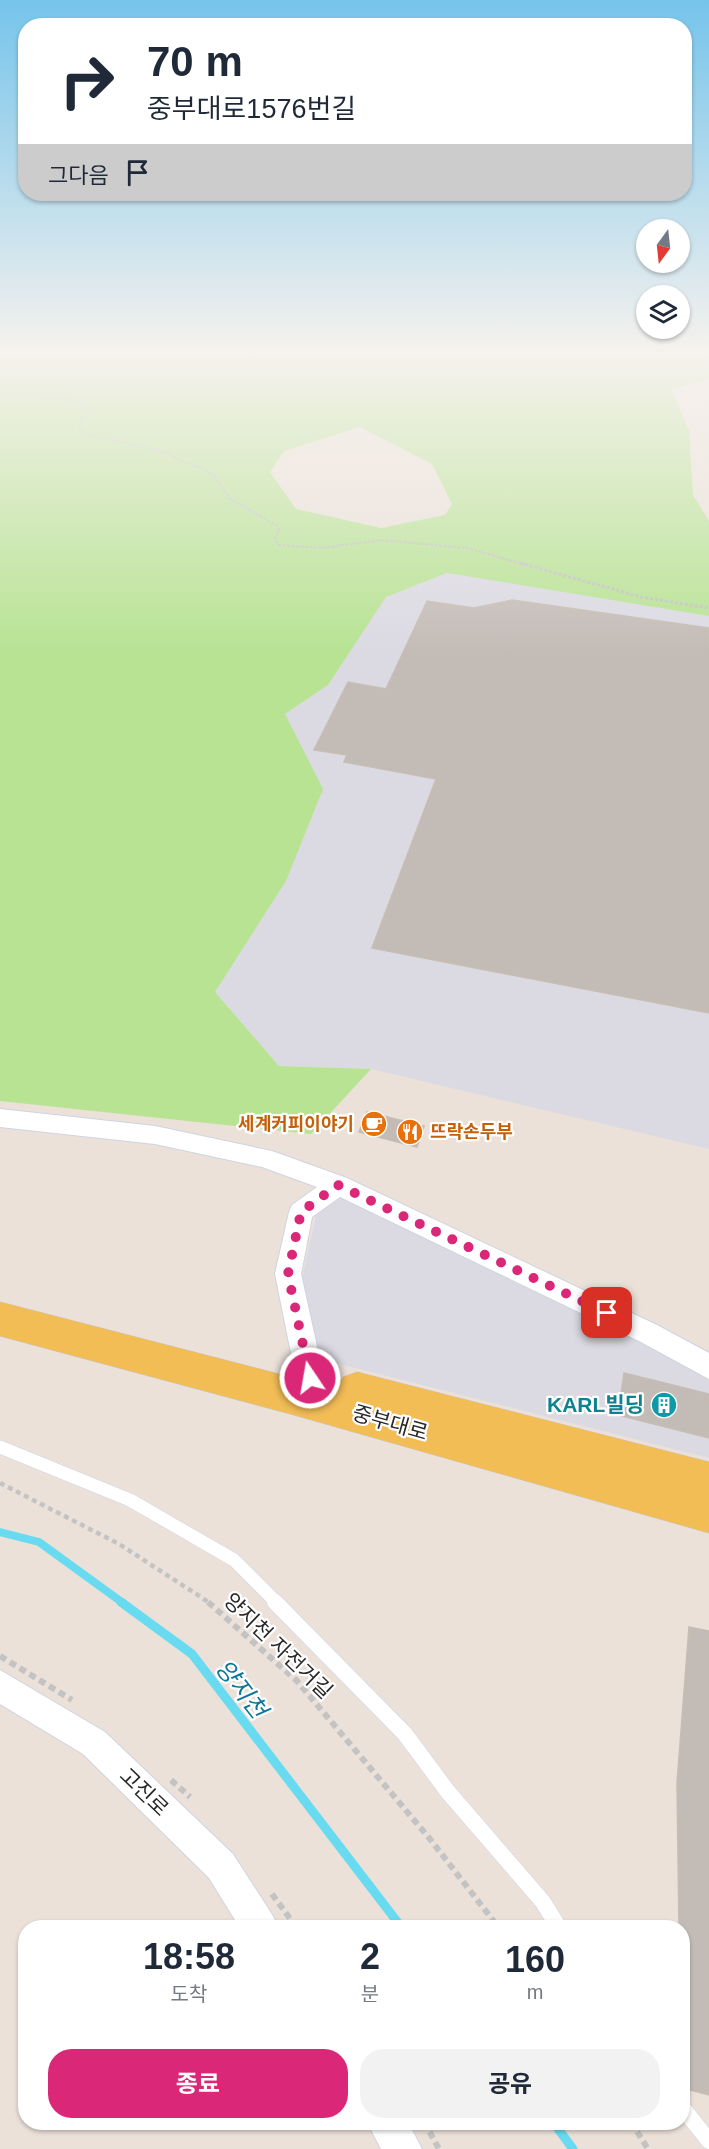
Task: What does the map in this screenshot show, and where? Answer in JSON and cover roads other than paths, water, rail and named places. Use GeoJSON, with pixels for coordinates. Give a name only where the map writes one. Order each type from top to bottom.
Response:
{"type":"FeatureCollection","features":[{"type":"Feature","properties":{"kind":"main road","name":"중부대로"},"geometry":{"type":"LineString","coordinates":[[0,1297],[709,1482]]}},
{"type":"Feature","properties":{"kind":"main road","name":"중부대로"},"geometry":{"type":"LineString","coordinates":[[0,1319],[294,1396],[709,1512]]}},
{"type":"Feature","properties":{"kind":"street"},"geometry":{"type":"LineString","coordinates":[[0,1118],[155,1135],[264,1158],[338,1185],[648,1333],[709,1367]]}},
{"type":"Feature","properties":{"kind":"street"},"geometry":{"type":"LineString","coordinates":[[310,1378],[288,1274],[301,1212],[338,1185]]}},
{"type":"Feature","properties":{"kind":"street","name":"고진로"},"geometry":{"type":"LineString","coordinates":[[0,1686],[94,1743],[221,1866],[256,1920]]}},
{"type":"Feature","properties":{"kind":"street"},"geometry":{"type":"LineString","coordinates":[[391,2130],[403,2149]]}},
{"type":"Feature","properties":{"kind":"lane"},"geometry":{"type":"LineString","coordinates":[[0,1447],[130,1500],[234,1560],[405,1734],[448,1792],[543,1902],[555,1920]]}},
{"type":"Feature","properties":{"kind":"lane"},"geometry":{"type":"LineString","coordinates":[[690,2117],[709,2140]]}},
{"type":"Feature","properties":{"kind":"waterway","name":"양지천"},"geometry":{"type":"LineString","coordinates":[[0,1532],[39,1542],[123,1603]]}},
{"type":"Feature","properties":{"kind":"waterway","name":"양지천"},"geometry":{"type":"LineString","coordinates":[[121,1602],[192,1654],[396,1920]]}},
{"type":"Feature","properties":{"kind":"waterway","name":"양지천"},"geometry":{"type":"LineString","coordinates":[[559,2130],[573,2149]]}},
{"type":"Feature","properties":{"kind":"place","name":"세계커피이야기"},"geometry":{"type":"Point","coordinates":[374,1124]}},
{"type":"Feature","properties":{"kind":"place","name":"뜨락손두부"},"geometry":{"type":"Point","coordinates":[410,1132]}},
{"type":"Feature","properties":{"kind":"place","name":"KARL빌딩"},"geometry":{"type":"Point","coordinates":[664,1405]}}]}
